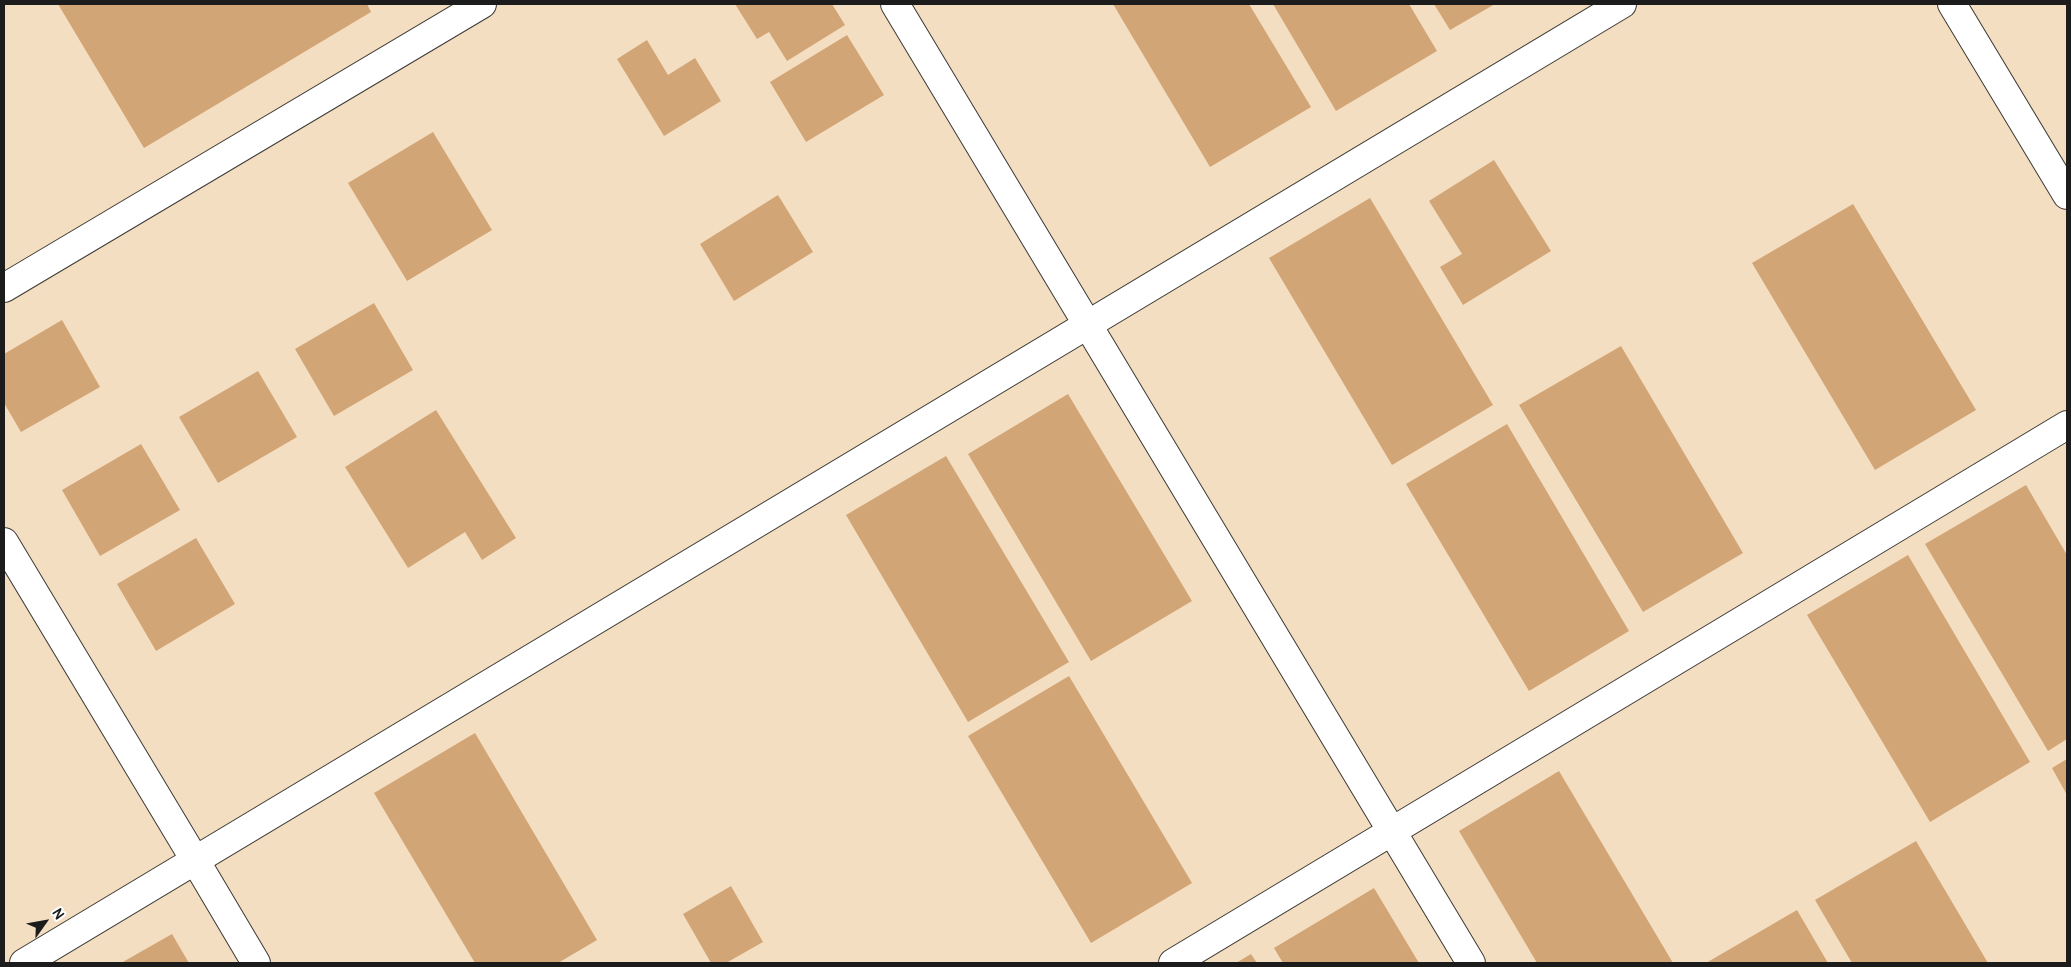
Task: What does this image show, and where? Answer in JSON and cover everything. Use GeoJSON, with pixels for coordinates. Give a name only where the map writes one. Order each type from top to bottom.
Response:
{"type":"FeatureCollection","features":[{"type":"Feature","properties":{"kind":"street"},"geometry":{"type":"LineString","coordinates":[[4,288],[482,4]]}},
{"type":"Feature","properties":{"kind":"street"},"geometry":{"type":"LineString","coordinates":[[895,4],[1470,963]]}},
{"type":"Feature","properties":{"kind":"street"},"geometry":{"type":"LineString","coordinates":[[24,963],[1622,4]]}},
{"type":"Feature","properties":{"kind":"street"},"geometry":{"type":"LineString","coordinates":[[1952,4],[2067,195]]}},
{"type":"Feature","properties":{"kind":"street"},"geometry":{"type":"LineString","coordinates":[[1173,963],[2067,425]]}},
{"type":"Feature","properties":{"kind":"street"},"geometry":{"type":"LineString","coordinates":[[4,542],[256,963]]}},
{"type":"Feature","properties":{"kind":"building"},"geometry":{"type":"Polygon","coordinates":[[[58,4],[367,4],[371,12],[144,148],[58,4]]]}},
{"type":"Feature","properties":{"kind":"building"},"geometry":{"type":"Polygon","coordinates":[[[735,4],[832,4],[845,25],[787,61],[769,32],[757,39],[735,4]]]}},
{"type":"Feature","properties":{"kind":"building"},"geometry":{"type":"Polygon","coordinates":[[[1113,4],[1249,4],[1311,107],[1210,167],[1113,4]]]}},
{"type":"Feature","properties":{"kind":"building"},"geometry":{"type":"Polygon","coordinates":[[[1273,4],[1409,4],[1437,51],[1336,111],[1273,4]]]}},
{"type":"Feature","properties":{"kind":"building"},"geometry":{"type":"Polygon","coordinates":[[[1434,4],[1495,4],[1450,30],[1434,4]]]}},
{"type":"Feature","properties":{"kind":"building"},"geometry":{"type":"Polygon","coordinates":[[[847,35],[884,95],[806,142],[770,82],[847,35]]]}},
{"type":"Feature","properties":{"kind":"building"},"geometry":{"type":"Polygon","coordinates":[[[647,40],[668,75],[695,58],[721,101],[664,136],[617,59],[647,40]]]}},
{"type":"Feature","properties":{"kind":"building"},"geometry":{"type":"Polygon","coordinates":[[[433,132],[492,230],[407,281],[348,183],[433,132]]]}},
{"type":"Feature","properties":{"kind":"building"},"geometry":{"type":"Polygon","coordinates":[[[1494,160],[1551,251],[1463,305],[1440,267],[1462,254],[1429,201],[1494,160]]]}},
{"type":"Feature","properties":{"kind":"building"},"geometry":{"type":"Polygon","coordinates":[[[778,195],[813,252],[734,301],[700,244],[778,195]]]}},
{"type":"Feature","properties":{"kind":"building"},"geometry":{"type":"Polygon","coordinates":[[[1370,198],[1493,405],[1392,465],[1269,258],[1370,198]]]}},
{"type":"Feature","properties":{"kind":"building"},"geometry":{"type":"Polygon","coordinates":[[[1853,204],[1976,410],[1875,470],[1752,263],[1853,204]]]}},
{"type":"Feature","properties":{"kind":"building"},"geometry":{"type":"Polygon","coordinates":[[[374,303],[413,370],[334,416],[295,349],[374,303]]]}},
{"type":"Feature","properties":{"kind":"building"},"geometry":{"type":"Polygon","coordinates":[[[62,320],[100,387],[21,432],[4,403],[4,354],[62,320]]]}},
{"type":"Feature","properties":{"kind":"building"},"geometry":{"type":"Polygon","coordinates":[[[1621,346],[1743,553],[1643,612],[1519,405],[1621,346]]]}},
{"type":"Feature","properties":{"kind":"building"},"geometry":{"type":"Polygon","coordinates":[[[258,371],[297,437],[218,483],[179,417],[258,371]]]}},
{"type":"Feature","properties":{"kind":"building"},"geometry":{"type":"Polygon","coordinates":[[[1068,394],[1192,601],[1091,661],[968,454],[1068,394]]]}},
{"type":"Feature","properties":{"kind":"building"},"geometry":{"type":"Polygon","coordinates":[[[436,410],[516,538],[482,560],[465,532],[408,568],[345,467],[436,410]]]}},
{"type":"Feature","properties":{"kind":"building"},"geometry":{"type":"Polygon","coordinates":[[[1507,424],[1629,631],[1529,691],[1406,484],[1507,424]]]}},
{"type":"Feature","properties":{"kind":"building"},"geometry":{"type":"Polygon","coordinates":[[[141,444],[180,510],[100,556],[62,490],[141,444]]]}},
{"type":"Feature","properties":{"kind":"building"},"geometry":{"type":"Polygon","coordinates":[[[946,456],[1069,662],[968,722],[846,515],[946,456]]]}},
{"type":"Feature","properties":{"kind":"building"},"geometry":{"type":"Polygon","coordinates":[[[2026,485],[2067,555],[2067,739],[2048,751],[1925,544],[2026,485]]]}},
{"type":"Feature","properties":{"kind":"building"},"geometry":{"type":"Polygon","coordinates":[[[196,538],[235,604],[156,651],[117,584],[196,538]]]}},
{"type":"Feature","properties":{"kind":"building"},"geometry":{"type":"Polygon","coordinates":[[[1908,555],[2030,762],[1930,822],[1807,615],[1908,555]]]}},
{"type":"Feature","properties":{"kind":"building"},"geometry":{"type":"Polygon","coordinates":[[[1069,676],[1192,883],[1091,943],[968,736],[1069,676]]]}},
{"type":"Feature","properties":{"kind":"building"},"geometry":{"type":"Polygon","coordinates":[[[475,733],[597,940],[558,963],[475,963],[374,793],[475,733]]]}},
{"type":"Feature","properties":{"kind":"building"},"geometry":{"type":"Polygon","coordinates":[[[2067,759],[2067,795],[2052,768],[2067,759]]]}},
{"type":"Feature","properties":{"kind":"building"},"geometry":{"type":"Polygon","coordinates":[[[1559,771],[1673,963],[1537,963],[1459,831],[1559,771]]]}},
{"type":"Feature","properties":{"kind":"building"},"geometry":{"type":"Polygon","coordinates":[[[1916,841],[1988,963],[1852,963],[1815,900],[1916,841]]]}},
{"type":"Feature","properties":{"kind":"building"},"geometry":{"type":"Polygon","coordinates":[[[731,886],[763,942],[726,963],[711,963],[683,914],[731,886]]]}},
{"type":"Feature","properties":{"kind":"building"},"geometry":{"type":"Polygon","coordinates":[[[1374,888],[1419,963],[1283,963],[1274,948],[1374,888]]]}},
{"type":"Feature","properties":{"kind":"building"},"geometry":{"type":"Polygon","coordinates":[[[1797,910],[1828,963],[1706,963],[1797,910]]]}},
{"type":"Feature","properties":{"kind":"building"},"geometry":{"type":"Polygon","coordinates":[[[172,934],[189,963],[121,963],[172,934]]]}},
{"type":"Feature","properties":{"kind":"building"},"geometry":{"type":"Polygon","coordinates":[[[1251,954],[1257,963],[1236,963],[1251,954]]]}}]}
